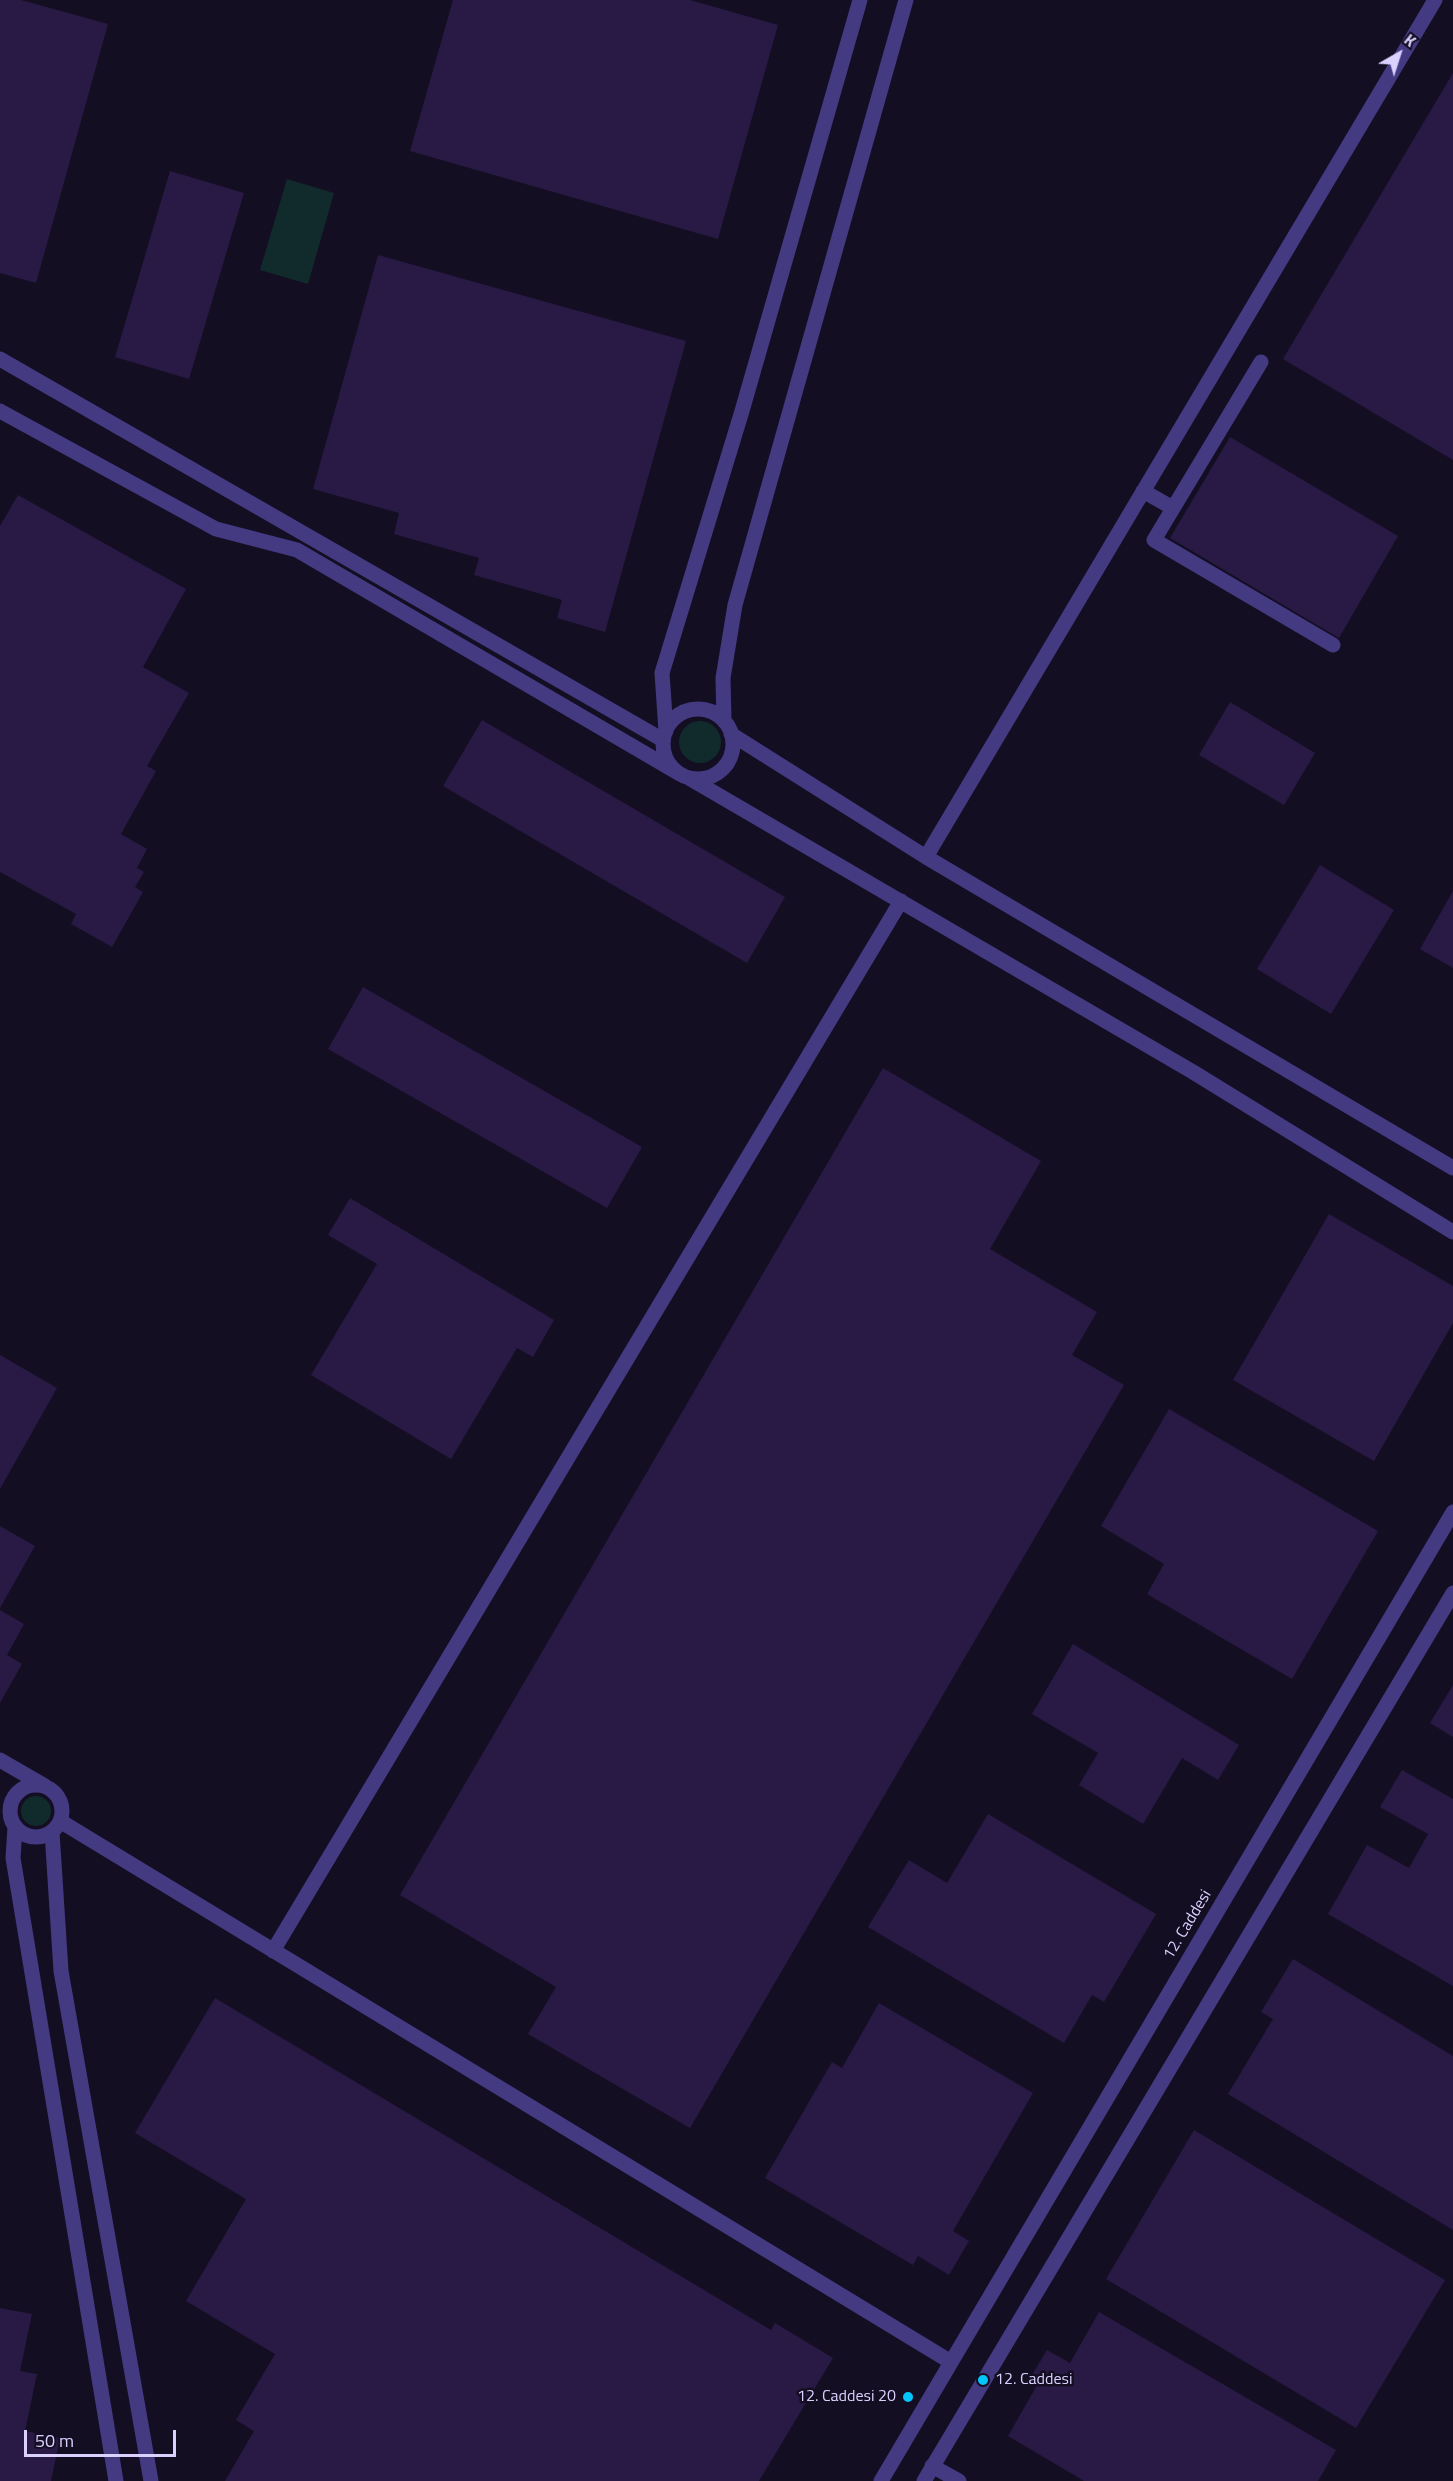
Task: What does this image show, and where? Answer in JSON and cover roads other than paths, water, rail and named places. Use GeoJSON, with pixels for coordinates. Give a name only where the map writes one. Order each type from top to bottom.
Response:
{"type":"FeatureCollection","features":[{"type":"Feature","properties":{"kind":"street"},"geometry":{"type":"LineString","coordinates":[[860,0],[742,411],[662,674],[667,760],[685,776],[709,778],[725,767],[733,748],[728,728],[723,678],[735,605],[906,0]]}},
{"type":"Feature","properties":{"kind":"street"},"geometry":{"type":"LineString","coordinates":[[926,856],[1436,0]]}},
{"type":"Feature","properties":{"kind":"street"},"geometry":{"type":"LineString","coordinates":[[0,359],[664,736]]}},
{"type":"Feature","properties":{"kind":"street"},"geometry":{"type":"LineString","coordinates":[[1261,362],[1154,540],[1333,645]]}},
{"type":"Feature","properties":{"kind":"street"},"geometry":{"type":"LineString","coordinates":[[0,411],[216,529],[297,550],[1193,1072],[1453,1232]]}},
{"type":"Feature","properties":{"kind":"street"},"geometry":{"type":"LineString","coordinates":[[1143,492],[1173,508]]}},
{"type":"Feature","properties":{"kind":"street"},"geometry":{"type":"LineString","coordinates":[[664,736],[678,716],[687,711],[707,711],[728,728],[926,856],[1453,1168]]}},
{"type":"Feature","properties":{"kind":"street"},"geometry":{"type":"LineString","coordinates":[[273,1951],[901,901]]}},
{"type":"Feature","properties":{"kind":"street","name":"12. Caddesi"},"geometry":{"type":"LineString","coordinates":[[881,2481],[1453,1512]]}},
{"type":"Feature","properties":{"kind":"street"},"geometry":{"type":"LineString","coordinates":[[924,2481],[1453,1593]]}},
{"type":"Feature","properties":{"kind":"street"},"geometry":{"type":"LineString","coordinates":[[0,1760],[50,1789],[61,1803],[56,1827],[61,1971],[151,2481]]}},
{"type":"Feature","properties":{"kind":"street"},"geometry":{"type":"LineString","coordinates":[[50,1789],[32,1785],[16,1794],[9,1820],[13,1858],[116,2481]]}},
{"type":"Feature","properties":{"kind":"street"},"geometry":{"type":"LineString","coordinates":[[9,1820],[30,1837],[39,1837],[56,1827]]}},
{"type":"Feature","properties":{"kind":"street"},"geometry":{"type":"LineString","coordinates":[[56,1827],[273,1951],[951,2362]]}},
{"type":"Feature","properties":{"kind":"street"},"geometry":{"type":"LineString","coordinates":[[932,2466],[958,2481]]}},
{"type":"Feature","properties":{"kind":"place","name":"12. Caddesi"},"geometry":{"type":"Point","coordinates":[983,2380]}},
{"type":"Feature","properties":{"kind":"place","name":"12. Caddesi 20"},"geometry":{"type":"Point","coordinates":[908,2397]}}]}
